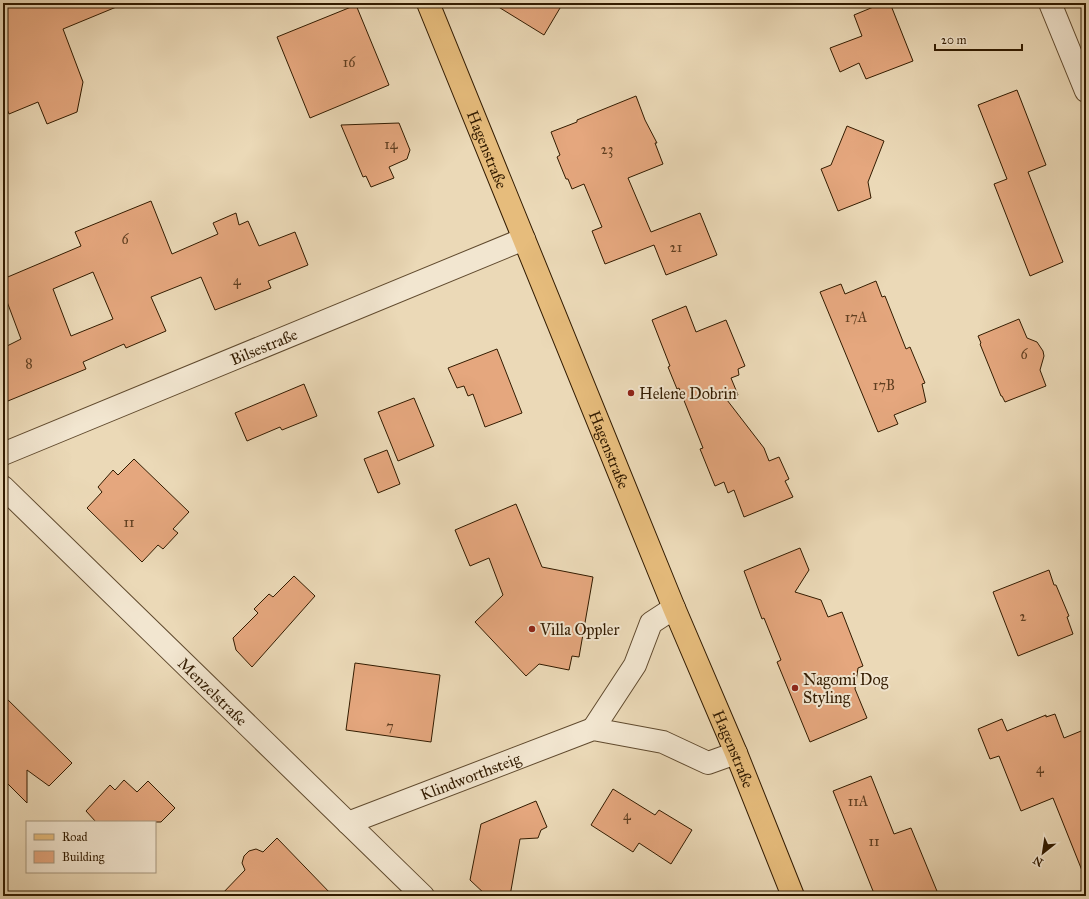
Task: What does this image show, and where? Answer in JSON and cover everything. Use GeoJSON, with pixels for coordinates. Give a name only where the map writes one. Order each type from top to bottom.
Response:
{"type":"FeatureCollection","features":[{"type":"Feature","properties":{"kind":"main road","name":"Hagenstraße"},"geometry":{"type":"LineString","coordinates":[[428,3],[674,608],[736,752],[793,896]]}},
{"type":"Feature","properties":{"kind":"street"},"geometry":{"type":"LineString","coordinates":[[1050,3],[1086,91]]}},
{"type":"Feature","properties":{"kind":"street","name":"Bilsestraße"},"geometry":{"type":"LineString","coordinates":[[3,454],[524,239]]}},
{"type":"Feature","properties":{"kind":"street","name":"Menzelstraße"},"geometry":{"type":"LineString","coordinates":[[3,488],[423,896]]}},
{"type":"Feature","properties":{"kind":"street"},"geometry":{"type":"LineString","coordinates":[[674,608],[651,623],[634,665],[593,729],[663,742],[708,763],[736,752]]}},
{"type":"Feature","properties":{"kind":"street","name":"Klindworthsteig"},"geometry":{"type":"LineString","coordinates":[[348,823],[593,729]]}},
{"type":"Feature","properties":{"kind":"building"},"geometry":{"type":"Polygon","coordinates":[[[3,3],[126,3],[63,29],[83,82],[77,112],[47,124],[38,102],[9,114],[3,99],[3,3]]]}},
{"type":"Feature","properties":{"kind":"building"},"geometry":{"type":"Polygon","coordinates":[[[492,3],[563,3],[544,35],[492,3]]]}},
{"type":"Feature","properties":{"kind":"building"},"geometry":{"type":"Polygon","coordinates":[[[883,3],[890,3],[913,61],[866,79],[859,63],[840,72],[830,48],[862,36],[854,15],[883,3]]]}},
{"type":"Feature","properties":{"kind":"building"},"geometry":{"type":"Polygon","coordinates":[[[356,5],[389,85],[310,118],[277,37],[356,5]]]}},
{"type":"Feature","properties":{"kind":"building"},"geometry":{"type":"Polygon","coordinates":[[[1017,90],[1046,165],[1028,172],[1063,262],[1030,276],[994,184],[1007,179],[978,105],[1017,90]]]}},
{"type":"Feature","properties":{"kind":"building"},"geometry":{"type":"Polygon","coordinates":[[[636,96],[645,120],[657,143],[655,143],[663,164],[628,178],[651,232],[700,213],[717,255],[666,275],[654,245],[605,264],[592,231],[602,227],[584,184],[572,189],[568,179],[566,179],[557,157],[560,155],[551,132],[636,96]]]}},
{"type":"Feature","properties":{"kind":"building"},"geometry":{"type":"Polygon","coordinates":[[[399,123],[410,150],[407,159],[389,167],[394,178],[371,187],[366,176],[363,177],[341,125],[399,123]]]}},
{"type":"Feature","properties":{"kind":"building"},"geometry":{"type":"Polygon","coordinates":[[[847,126],[884,141],[868,182],[871,198],[838,211],[821,169],[831,165],[847,126]]]}},
{"type":"Feature","properties":{"kind":"building"},"geometry":{"type":"Polygon","coordinates":[[[151,201],[172,254],[218,234],[213,223],[236,213],[239,225],[248,221],[259,246],[295,232],[308,265],[268,281],[271,288],[215,310],[201,277],[151,297],[166,331],[126,348],[124,344],[83,362],[86,369],[3,403],[3,348],[21,339],[3,291],[3,279],[81,246],[75,232],[151,201]],[[93,272],[53,289],[71,336],[113,319],[93,272]]]}},
{"type":"Feature","properties":{"kind":"building"},"geometry":{"type":"Polygon","coordinates":[[[876,281],[882,297],[885,296],[906,349],[910,347],[925,383],[922,384],[926,402],[894,415],[898,424],[878,432],[820,292],[841,284],[845,294],[876,281]]]}},
{"type":"Feature","properties":{"kind":"building"},"geometry":{"type":"Polygon","coordinates":[[[686,306],[696,332],[726,320],[745,366],[738,369],[739,375],[731,378],[738,395],[727,400],[764,448],[769,461],[779,457],[789,479],[785,481],[793,497],[744,517],[734,490],[728,493],[724,482],[715,486],[700,449],[703,448],[679,388],[677,389],[668,367],[670,366],[652,320],[686,306]]]}},
{"type":"Feature","properties":{"kind":"building"},"geometry":{"type":"Polygon","coordinates":[[[1019,319],[1027,338],[1037,342],[1043,351],[1044,356],[1040,370],[1046,386],[1005,402],[1001,396],[978,336],[1019,319]]]}},
{"type":"Feature","properties":{"kind":"building"},"geometry":{"type":"Polygon","coordinates":[[[497,349],[522,413],[485,427],[473,394],[468,396],[464,386],[457,388],[448,368],[497,349]]]}},
{"type":"Feature","properties":{"kind":"building"},"geometry":{"type":"Polygon","coordinates":[[[304,384],[317,416],[282,430],[280,427],[247,441],[235,413],[304,384]]]}},
{"type":"Feature","properties":{"kind":"building"},"geometry":{"type":"Polygon","coordinates":[[[414,398],[434,446],[398,461],[378,412],[414,398]]]}},
{"type":"Feature","properties":{"kind":"building"},"geometry":{"type":"Polygon","coordinates":[[[387,450],[400,484],[378,493],[364,459],[387,450]]]}},
{"type":"Feature","properties":{"kind":"building"},"geometry":{"type":"Polygon","coordinates":[[[134,459],[189,512],[173,529],[178,533],[163,549],[158,545],[142,562],[87,508],[102,492],[98,487],[113,470],[118,475],[134,459]]]}},
{"type":"Feature","properties":{"kind":"building"},"geometry":{"type":"Polygon","coordinates":[[[516,504],[542,567],[593,577],[579,657],[572,656],[569,670],[539,664],[526,676],[475,622],[503,595],[489,558],[470,566],[455,530],[516,504]]]}},
{"type":"Feature","properties":{"kind":"building"},"geometry":{"type":"Polygon","coordinates":[[[800,548],[809,570],[795,592],[821,600],[828,617],[842,612],[863,666],[858,668],[855,689],[867,718],[810,742],[777,662],[781,660],[764,618],[762,619],[744,571],[800,548]]]}},
{"type":"Feature","properties":{"kind":"building"},"geometry":{"type":"Polygon","coordinates":[[[1049,570],[1054,585],[1056,585],[1069,616],[1067,617],[1073,634],[1018,656],[993,592],[1049,570]]]}},
{"type":"Feature","properties":{"kind":"building"},"geometry":{"type":"Polygon","coordinates":[[[294,576],[315,596],[252,667],[236,650],[233,638],[258,613],[254,609],[269,594],[273,597],[294,576]]]}},
{"type":"Feature","properties":{"kind":"building"},"geometry":{"type":"Polygon","coordinates":[[[355,663],[440,675],[431,742],[346,730],[355,663]]]}},
{"type":"Feature","properties":{"kind":"building"},"geometry":{"type":"Polygon","coordinates":[[[3,695],[72,763],[49,786],[27,770],[27,803],[3,779],[3,695]]]}},
{"type":"Feature","properties":{"kind":"building"},"geometry":{"type":"Polygon","coordinates":[[[1055,714],[1064,738],[1086,729],[1085,878],[1053,798],[1021,811],[999,756],[990,759],[978,729],[1002,719],[1007,731],[1046,715],[1046,717],[1055,714]]]}},
{"type":"Feature","properties":{"kind":"building"},"geometry":{"type":"Polygon","coordinates":[[[871,776],[894,834],[911,828],[939,896],[875,896],[833,791],[871,776]]]}},
{"type":"Feature","properties":{"kind":"building"},"geometry":{"type":"Polygon","coordinates":[[[124,780],[137,792],[148,781],[175,808],[161,822],[95,821],[86,811],[110,785],[115,790],[124,780]]]}},
{"type":"Feature","properties":{"kind":"building"},"geometry":{"type":"Polygon","coordinates":[[[613,789],[655,815],[659,810],[692,830],[671,864],[639,843],[633,852],[591,825],[613,789]]]}},
{"type":"Feature","properties":{"kind":"building"},"geometry":{"type":"Polygon","coordinates":[[[536,801],[547,827],[541,830],[538,838],[520,839],[510,896],[487,896],[470,880],[481,824],[536,801]]]}},
{"type":"Feature","properties":{"kind":"building"},"geometry":{"type":"Polygon","coordinates":[[[277,838],[333,896],[220,896],[245,870],[242,863],[244,856],[249,851],[256,849],[263,852],[277,838]]]}},
{"type":"Feature","properties":{"kind":"place","name":"Helene Dobrin"},"geometry":{"type":"Point","coordinates":[631,393]}},
{"type":"Feature","properties":{"kind":"place","name":"Villa Oppler"},"geometry":{"type":"Point","coordinates":[532,629]}},
{"type":"Feature","properties":{"kind":"place","name":"Nagomi Dog Styling"},"geometry":{"type":"Point","coordinates":[795,688]}}]}
